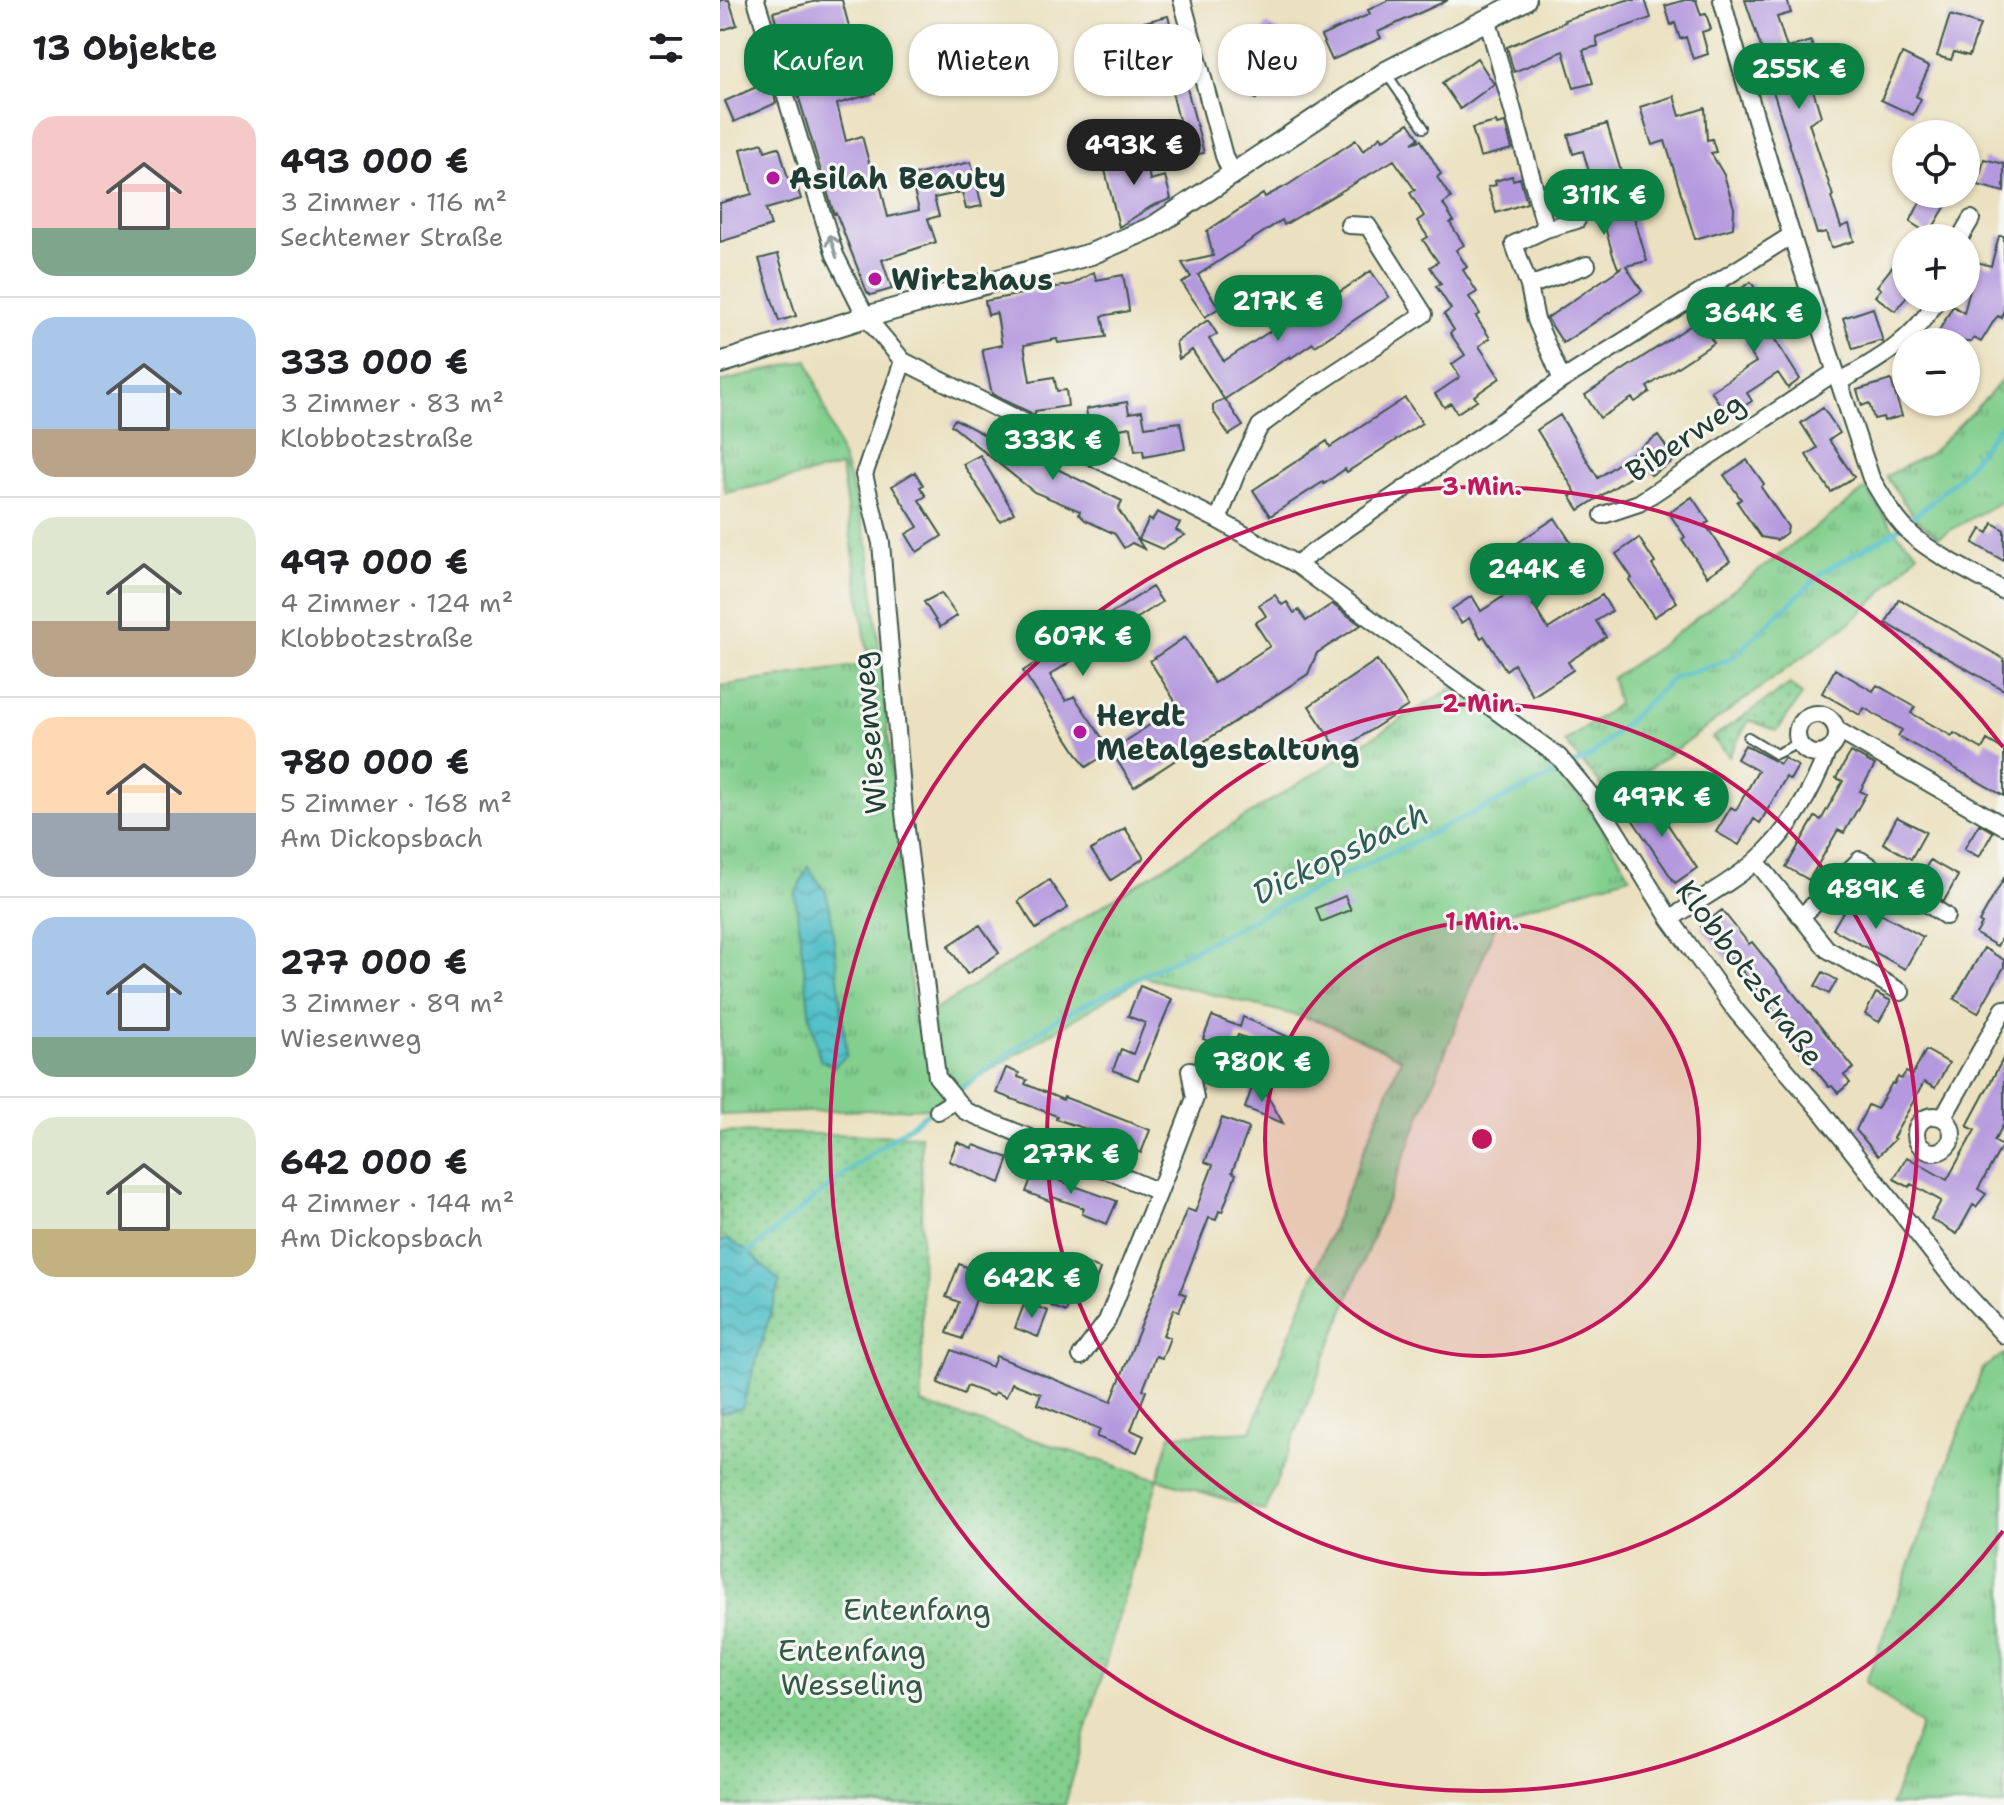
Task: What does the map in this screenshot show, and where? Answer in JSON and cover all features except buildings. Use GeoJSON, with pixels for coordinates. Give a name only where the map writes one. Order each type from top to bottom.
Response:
{"type":"FeatureCollection","features":[{"type":"Feature","properties":{"kind":"street","name":"Klobbotzstraße"},"geometry":{"type":"LineString","coordinates":[[756,0],[835,255],[866,317],[903,361],[1218,520],[1296,564],[1559,757],[1602,809],[1670,919],[1736,1011],[1839,1134],[1957,1284],[2004,1335]]}},
{"type":"Feature","properties":{"kind":"street"},"geometry":{"type":"LineString","coordinates":[[1182,0],[1224,156],[1232,175]]}},
{"type":"Feature","properties":{"kind":"street"},"geometry":{"type":"LineString","coordinates":[[720,363],[866,317],[1100,251],[1153,227],[1386,72],[1525,0]]}},
{"type":"Feature","properties":{"kind":"street"},"geometry":{"type":"LineString","coordinates":[[1722,0],[1744,83],[1871,478],[1891,511],[1910,534],[1928,548],[2004,591]]}},
{"type":"Feature","properties":{"kind":"street"},"geometry":{"type":"LineString","coordinates":[[1487,18],[1546,229]]}},
{"type":"Feature","properties":{"kind":"street"},"geometry":{"type":"LineString","coordinates":[[1968,224],[1971,219]]}},
{"type":"Feature","properties":{"kind":"street"},"geometry":{"type":"LineString","coordinates":[[1562,380],[1536,320],[1529,286],[1514,244],[1546,229],[1577,220]]}},
{"type":"Feature","properties":{"kind":"street"},"geometry":{"type":"LineString","coordinates":[[1218,520],[1260,426],[1424,314],[1368,226],[1349,225]]}},
{"type":"Feature","properties":{"kind":"street"},"geometry":{"type":"LineString","coordinates":[[1296,564],[1562,380],[1792,235]]}},
{"type":"Feature","properties":{"kind":"street"},"geometry":{"type":"LineString","coordinates":[[1529,286],[1587,265]]}},
{"type":"Feature","properties":{"kind":"street","name":"Biberweg"},"geometry":{"type":"LineString","coordinates":[[1603,515],[1639,503],[1837,377],[1888,355],[1910,336],[1928,312]]}},
{"type":"Feature","properties":{"kind":"street","name":"Wiesenweg"},"geometry":{"type":"LineString","coordinates":[[903,361],[864,475],[881,543],[904,813],[937,1077],[953,1097]]}},
{"type":"Feature","properties":{"kind":"street"},"geometry":{"type":"LineString","coordinates":[[1827,752],[1814,754],[1799,743],[1799,724],[1814,713],[1831,719],[1837,730],[2004,826]]}},
{"type":"Feature","properties":{"kind":"street"},"geometry":{"type":"LineString","coordinates":[[1670,919],[1756,861],[1787,827],[1802,805],[1827,752],[1836,743],[1837,730]]}},
{"type":"Feature","properties":{"kind":"street"},"geometry":{"type":"LineString","coordinates":[[1802,916],[1860,860],[1946,916]]}},
{"type":"Feature","properties":{"kind":"street"},"geometry":{"type":"LineString","coordinates":[[1756,861],[1827,949],[1901,992]]}},
{"type":"Feature","properties":{"kind":"street"},"geometry":{"type":"LineString","coordinates":[[1943,1118],[2004,1009]]}},
{"type":"Feature","properties":{"kind":"street"},"geometry":{"type":"LineString","coordinates":[[1081,1356],[1107,1321],[1195,1098],[1190,1070]]}},
{"type":"Feature","properties":{"kind":"street"},"geometry":{"type":"LineString","coordinates":[[938,1111],[953,1097],[965,1111],[1159,1192]]}},
{"type":"Feature","properties":{"kind":"lane"},"geometry":{"type":"LineString","coordinates":[[1386,72],[1424,128]]}},
{"type":"Feature","properties":{"kind":"lane"},"geometry":{"type":"LineString","coordinates":[[1748,737],[1776,754],[1799,743]]}},
{"type":"Feature","properties":{"kind":"green space"},"geometry":{"type":"Polygon","coordinates":[[[808,360],[850,480],[869,549],[914,1023],[1455,686],[1548,758],[1597,820],[1630,876],[1499,916],[1265,1511],[1158,1479],[1170,1435],[1251,1431],[1401,1058],[1323,1022],[1143,977],[929,1108],[720,1115],[720,686],[869,664],[841,467],[726,493],[720,460],[720,382],[808,360]]]}},
{"type":"Feature","properties":{"kind":"green space"},"geometry":{"type":"Polygon","coordinates":[[[2004,377],[2004,500],[1938,537],[1914,517],[1886,476],[1931,453],[1968,416],[1980,416],[1980,404],[2004,377]]]}},
{"type":"Feature","properties":{"kind":"green space"},"geometry":{"type":"Polygon","coordinates":[[[1866,489],[1895,531],[1918,553],[1852,621],[1611,797],[1565,742],[1618,704],[1612,678],[1657,648],[1866,489]]]}},
{"type":"Feature","properties":{"kind":"green space"},"geometry":{"type":"Polygon","coordinates":[[[1790,684],[1802,695],[1777,731],[1749,720],[1729,756],[1712,738],[1790,684]]]}},
{"type":"Feature","properties":{"kind":"green space","name":"Entenfang"},"geometry":{"type":"Polygon","coordinates":[[[720,1132],[921,1136],[922,1404],[1158,1479],[1065,1805],[720,1805],[720,1132]]]}},
{"type":"Feature","properties":{"kind":"green space"},"geometry":{"type":"Polygon","coordinates":[[[2004,1354],[2004,1805],[1891,1805],[1921,1725],[1866,1682],[1983,1368],[2004,1354]]]}},
{"type":"Feature","properties":{"kind":"water"},"geometry":{"type":"Polygon","coordinates":[[[808,866],[826,893],[830,907],[847,1055],[834,1066],[820,1060],[810,1017],[795,895],[808,866]]]}},
{"type":"Feature","properties":{"kind":"water"},"geometry":{"type":"Polygon","coordinates":[[[727,1239],[749,1252],[780,1282],[742,1408],[720,1413],[720,1242],[727,1239]]]}},
{"type":"Feature","properties":{"kind":"waterway","name":"Dickopsbach"},"geometry":{"type":"LineString","coordinates":[[954,1094],[1055,1020],[1271,910],[1590,757],[1673,678],[1731,659],[1823,572],[1895,531],[1928,505],[1960,476],[2004,420]]}},
{"type":"Feature","properties":{"kind":"waterway","name":"Dickopsbach"},"geometry":{"type":"LineString","coordinates":[[747,1256],[849,1170],[933,1109]]}},
{"type":"Feature","properties":{"kind":"place","name":"Asilah Beauty"},"geometry":{"type":"Point","coordinates":[773,178]}},
{"type":"Feature","properties":{"kind":"place","name":"Wirtzhaus"},"geometry":{"type":"Point","coordinates":[875,279]}},
{"type":"Feature","properties":{"kind":"place","name":"Herdt Metalgestaltung"},"geometry":{"type":"Point","coordinates":[1080,732]}},
{"type":"Feature","properties":{"kind":"park label","name":"Entenfang Wesseling"},"geometry":{"type":"Point","coordinates":[852,1667]}}]}
